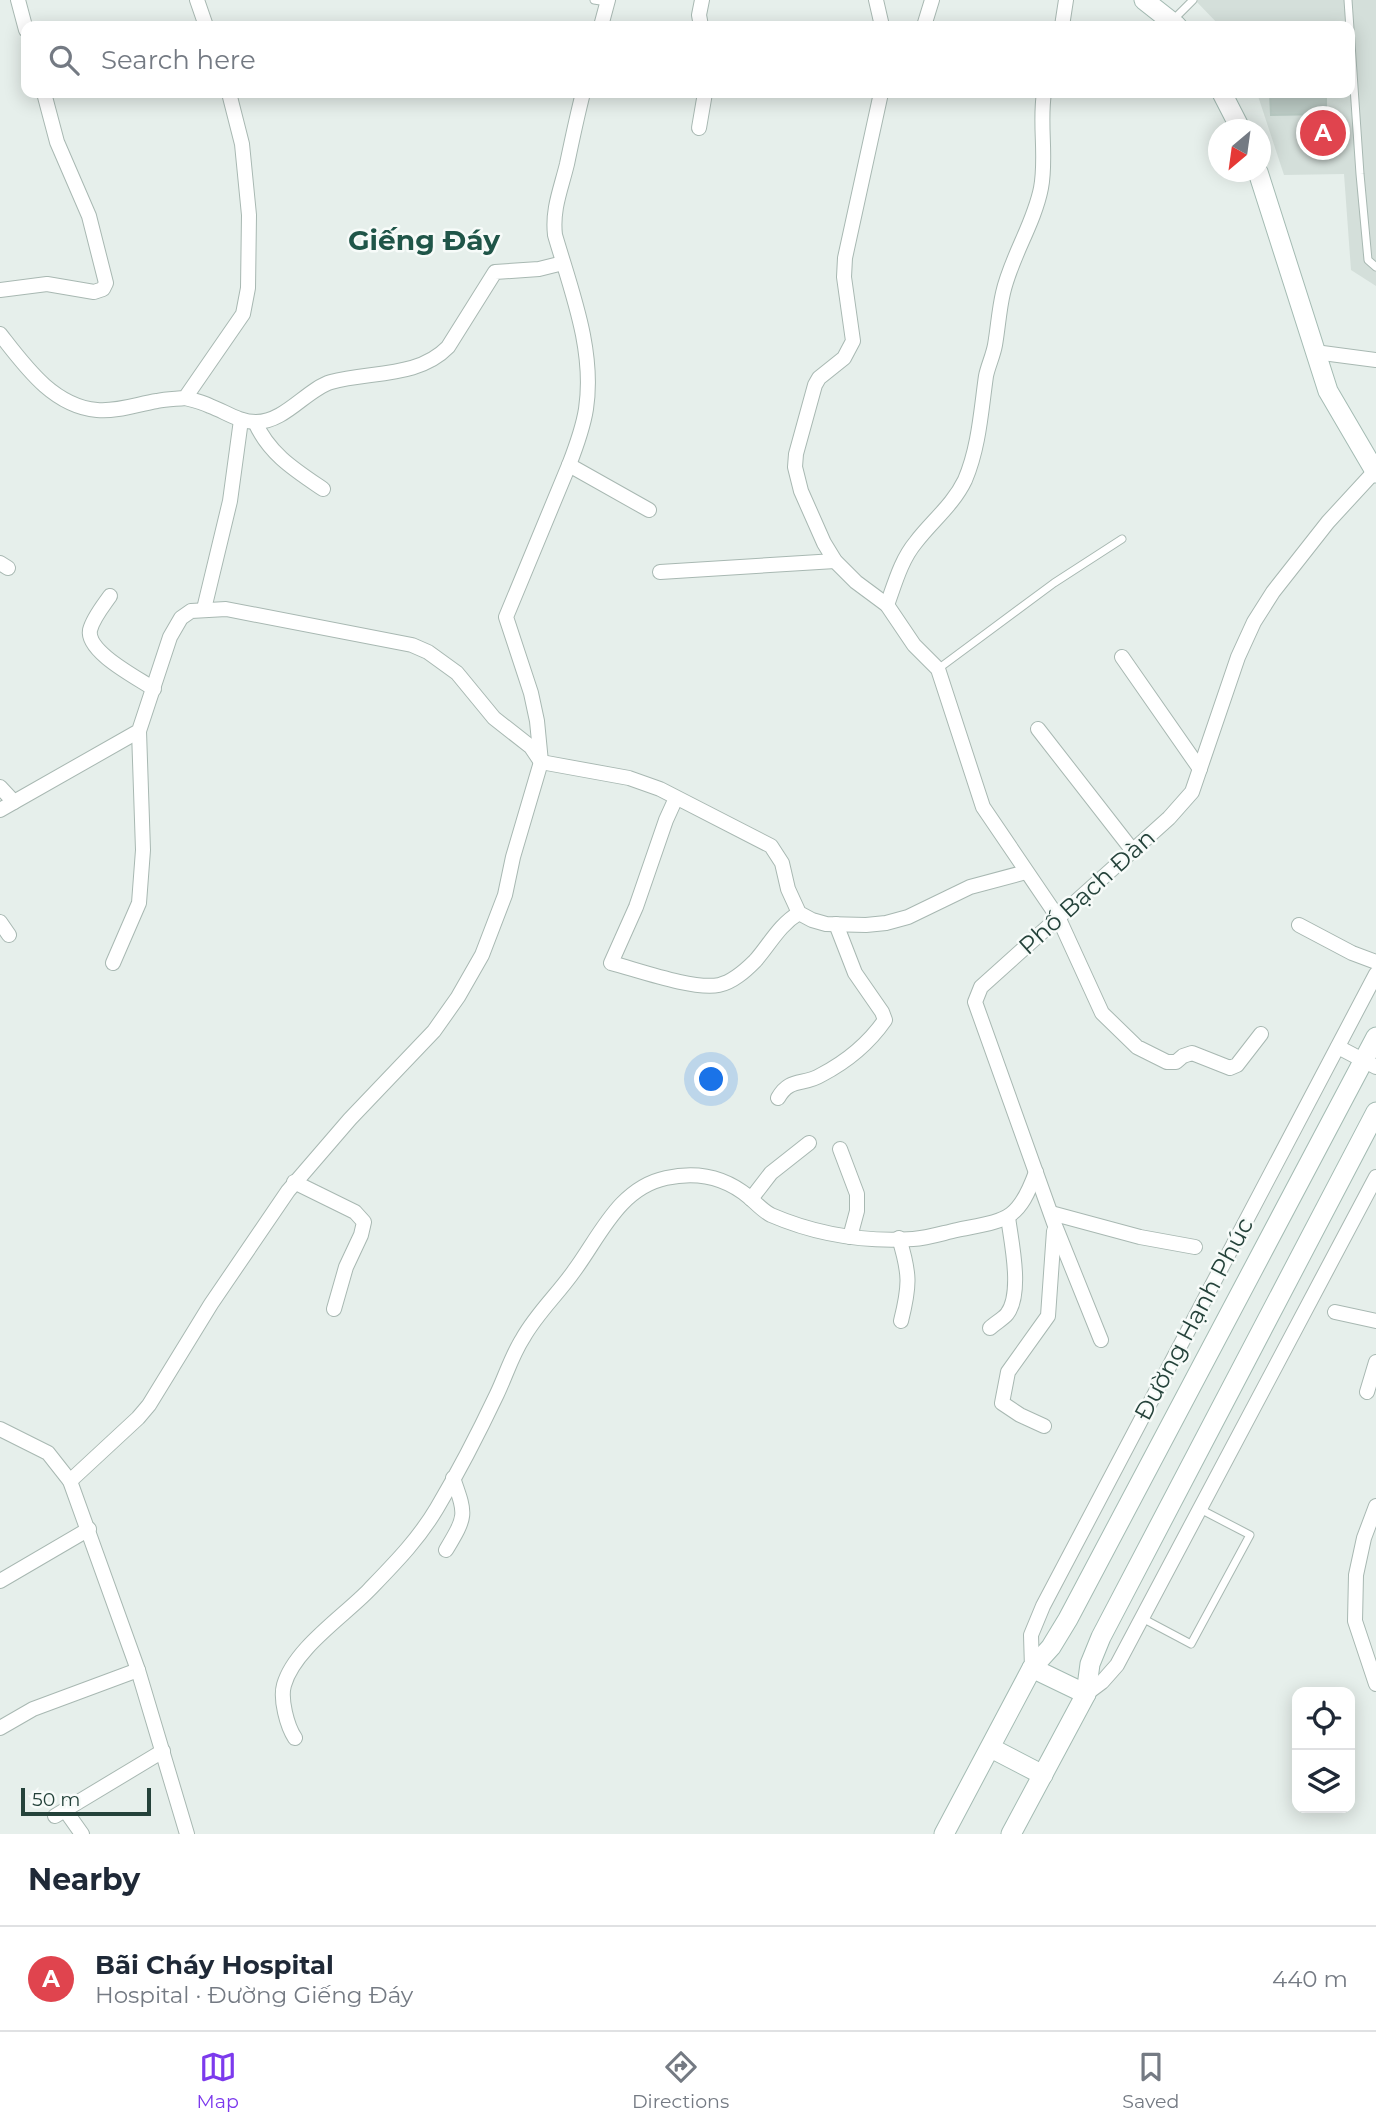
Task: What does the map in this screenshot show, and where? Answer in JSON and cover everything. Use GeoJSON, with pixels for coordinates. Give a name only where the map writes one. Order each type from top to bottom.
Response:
{"type":"FeatureCollection","features":[{"type":"Feature","properties":{"kind":"main road"},"geometry":{"type":"LineString","coordinates":[[1144,0],[1170,21]]}},
{"type":"Feature","properties":{"kind":"main road"},"geometry":{"type":"LineString","coordinates":[[1225,98],[1235,119]]}},
{"type":"Feature","properties":{"kind":"main road"},"geometry":{"type":"LineString","coordinates":[[1261,182],[1328,391],[1375,472]]}},
{"type":"Feature","properties":{"kind":"main road","name":"Đường Hạnh Phúc"},"geometry":{"type":"LineString","coordinates":[[944,1834],[1032,1668],[1051,1647],[1068,1619],[1370,1063],[1376,1037]]}},
{"type":"Feature","properties":{"kind":"main road"},"geometry":{"type":"LineString","coordinates":[[1011,1834],[1086,1694],[1090,1664],[1101,1637],[1376,1112]]}},
{"type":"Feature","properties":{"kind":"main road"},"geometry":{"type":"LineString","coordinates":[[1032,1668],[1086,1694]]}},
{"type":"Feature","properties":{"kind":"main road"},"geometry":{"type":"LineString","coordinates":[[991,1748],[1043,1774]]}},
{"type":"Feature","properties":{"kind":"street"},"geometry":{"type":"LineString","coordinates":[[19,0],[24,21]]}},
{"type":"Feature","properties":{"kind":"street"},"geometry":{"type":"LineString","coordinates":[[197,0],[204,21]]}},
{"type":"Feature","properties":{"kind":"street"},"geometry":{"type":"LineString","coordinates":[[700,21],[702,0]]}},
{"type":"Feature","properties":{"kind":"street"},"geometry":{"type":"LineString","coordinates":[[876,0],[881,21]]}},
{"type":"Feature","properties":{"kind":"street"},"geometry":{"type":"LineString","coordinates":[[926,21],[932,0]]}},
{"type":"Feature","properties":{"kind":"street"},"geometry":{"type":"LineString","coordinates":[[1063,21],[1066,0]]}},
{"type":"Feature","properties":{"kind":"street"},"geometry":{"type":"LineString","coordinates":[[601,21],[603,1]]}},
{"type":"Feature","properties":{"kind":"street"},"geometry":{"type":"LineString","coordinates":[[0,290],[47,284],[94,292],[103,289],[106,283],[89,216],[57,142],[45,98]]}},
{"type":"Feature","properties":{"kind":"street"},"geometry":{"type":"LineString","coordinates":[[185,398],[243,314],[248,288],[249,215],[242,144],[230,98]]}},
{"type":"Feature","properties":{"kind":"street"},"geometry":{"type":"LineString","coordinates":[[71,1480],[149,1405],[211,1304],[294,1182],[434,1031],[470,978],[500,912],[541,762],[531,693],[506,617],[569,465],[585,417],[587,382],[583,335],[553,220],[582,98]]}},
{"type":"Feature","properties":{"kind":"street"},"geometry":{"type":"LineString","coordinates":[[699,128],[704,98]]}},
{"type":"Feature","properties":{"kind":"street"},"geometry":{"type":"LineString","coordinates":[[880,98],[845,258],[845,287],[853,341],[844,358],[817,381],[796,454],[795,467],[801,491],[835,561],[856,582],[887,605],[914,645],[938,669],[983,807],[1059,919],[1102,1013],[1137,1047],[1167,1062],[1176,1062],[1192,1053],[1230,1068],[1237,1065],[1261,1034]]}},
{"type":"Feature","properties":{"kind":"street"},"geometry":{"type":"LineString","coordinates":[[887,605],[906,556],[949,506],[971,464],[1003,293],[1041,189],[1043,98]]}},
{"type":"Feature","properties":{"kind":"street"},"geometry":{"type":"LineString","coordinates":[[0,334],[40,381],[55,394],[83,407],[115,409],[185,398],[248,421],[269,421],[329,383],[421,365],[439,357],[495,272],[539,269],[563,263]]}},
{"type":"Feature","properties":{"kind":"street"},"geometry":{"type":"LineString","coordinates":[[1315,352],[1376,360]]}},
{"type":"Feature","properties":{"kind":"street"},"geometry":{"type":"LineString","coordinates":[[248,421],[279,456],[323,489]]}},
{"type":"Feature","properties":{"kind":"street"},"geometry":{"type":"LineString","coordinates":[[204,609],[248,421]]}},
{"type":"Feature","properties":{"kind":"street"},"geometry":{"type":"LineString","coordinates":[[569,465],[649,510]]}},
{"type":"Feature","properties":{"kind":"street","name":"Phố Bạch Đàn"},"geometry":{"type":"LineString","coordinates":[[1101,1340],[1052,1218],[975,1002],[981,987],[1169,818],[1192,792],[1238,657],[1254,622],[1328,522],[1375,472]]}},
{"type":"Feature","properties":{"kind":"street"},"geometry":{"type":"LineString","coordinates":[[660,572],[835,561]]}},
{"type":"Feature","properties":{"kind":"street"},"geometry":{"type":"LineString","coordinates":[[110,596],[93,622],[89,633],[91,641],[99,651],[154,689]]}},
{"type":"Feature","properties":{"kind":"street"},"geometry":{"type":"LineString","coordinates":[[113,963],[135,914],[140,893],[143,830],[139,731],[170,637],[181,618],[191,611],[204,609],[226,609],[412,645],[428,652],[457,673],[494,718],[531,747],[541,762],[629,778],[660,789],[771,846],[782,863],[788,889],[799,913],[812,920],[836,924],[887,923],[908,917],[970,887],[1026,872]]}},
{"type":"Feature","properties":{"kind":"street"},"geometry":{"type":"LineString","coordinates":[[1122,657],[1199,769]]}},
{"type":"Feature","properties":{"kind":"street"},"geometry":{"type":"LineString","coordinates":[[1038,729],[1133,851]]}},
{"type":"Feature","properties":{"kind":"street"},"geometry":{"type":"LineString","coordinates":[[0,810],[139,731]]}},
{"type":"Feature","properties":{"kind":"street"},"geometry":{"type":"LineString","coordinates":[[0,787],[14,802]]}},
{"type":"Feature","properties":{"kind":"street"},"geometry":{"type":"LineString","coordinates":[[676,798],[636,907],[611,963],[703,986],[719,985],[746,970],[782,925],[799,913]]}},
{"type":"Feature","properties":{"kind":"street"},"geometry":{"type":"LineString","coordinates":[[0,922],[9,935]]}},
{"type":"Feature","properties":{"kind":"street"},"geometry":{"type":"LineString","coordinates":[[778,1098],[784,1088],[821,1076],[861,1048],[885,1020],[855,973],[836,924]]}},
{"type":"Feature","properties":{"kind":"street"},"geometry":{"type":"LineString","coordinates":[[1299,925],[1352,953],[1376,962]]}},
{"type":"Feature","properties":{"kind":"street","name":"Đường Hạnh Phúc"},"geometry":{"type":"LineString","coordinates":[[1032,1668],[1031,1635],[1043,1606],[1376,974]]}},
{"type":"Feature","properties":{"kind":"street"},"geometry":{"type":"LineString","coordinates":[[1338,1047],[1370,1063]]}},
{"type":"Feature","properties":{"kind":"street"},"geometry":{"type":"LineString","coordinates":[[751,1199],[771,1173],[809,1143]]}},
{"type":"Feature","properties":{"kind":"street"},"geometry":{"type":"LineString","coordinates":[[840,1149],[857,1194],[857,1211],[850,1237]]}},
{"type":"Feature","properties":{"kind":"street"},"geometry":{"type":"LineString","coordinates":[[295,1738],[288,1728],[284,1686],[292,1667],[306,1648],[369,1590],[422,1532],[498,1393],[521,1339],[574,1272],[617,1209],[640,1188],[668,1177],[709,1176],[725,1180],[768,1213],[816,1230],[850,1237],[915,1239],[991,1223],[1008,1216],[1020,1207],[1029,1193],[1036,1172]]}},
{"type":"Feature","properties":{"kind":"street"},"geometry":{"type":"LineString","coordinates":[[1086,1694],[1102,1682],[1117,1665],[1376,1177]]}},
{"type":"Feature","properties":{"kind":"street"},"geometry":{"type":"LineString","coordinates":[[294,1182],[355,1212],[364,1222],[346,1267],[334,1309]]}},
{"type":"Feature","properties":{"kind":"street"},"geometry":{"type":"LineString","coordinates":[[990,1328],[1007,1314],[1013,1303],[1015,1278],[1008,1216]]}},
{"type":"Feature","properties":{"kind":"street"},"geometry":{"type":"LineString","coordinates":[[1044,1426],[1020,1415],[1002,1402],[1008,1372],[1048,1316],[1054,1254],[1052,1218],[1195,1247]]}},
{"type":"Feature","properties":{"kind":"street"},"geometry":{"type":"LineString","coordinates":[[899,1238],[908,1268],[907,1294],[901,1321]]}},
{"type":"Feature","properties":{"kind":"street"},"geometry":{"type":"LineString","coordinates":[[1335,1312],[1376,1321]]}},
{"type":"Feature","properties":{"kind":"street"},"geometry":{"type":"LineString","coordinates":[[1367,1392],[1376,1362]]}},
{"type":"Feature","properties":{"kind":"street"},"geometry":{"type":"LineString","coordinates":[[0,1429],[48,1453],[71,1480],[138,1670],[187,1834]]}},
{"type":"Feature","properties":{"kind":"street"},"geometry":{"type":"LineString","coordinates":[[446,1550],[463,1516],[464,1508],[453,1478]]}},
{"type":"Feature","properties":{"kind":"street"},"geometry":{"type":"LineString","coordinates":[[1376,1506],[1364,1538],[1356,1575],[1355,1598],[1355,1622],[1376,1684]]}},
{"type":"Feature","properties":{"kind":"street"},"geometry":{"type":"LineString","coordinates":[[0,1581],[89,1529]]}},
{"type":"Feature","properties":{"kind":"street"},"geometry":{"type":"LineString","coordinates":[[0,1728],[33,1709],[138,1670]]}},
{"type":"Feature","properties":{"kind":"street"},"geometry":{"type":"LineString","coordinates":[[82,1834],[60,1813],[163,1751]]}},
{"type":"Feature","properties":{"kind":"lane"},"geometry":{"type":"LineString","coordinates":[[1176,21],[1193,0]]}},
{"type":"Feature","properties":{"kind":"lane"},"geometry":{"type":"LineString","coordinates":[[1348,0],[1349,21]]}},
{"type":"Feature","properties":{"kind":"lane"},"geometry":{"type":"LineString","coordinates":[[1355,98],[1368,260],[1376,267]]}},
{"type":"Feature","properties":{"kind":"lane"},"geometry":{"type":"LineString","coordinates":[[938,669],[1054,583],[1122,539]]}},
{"type":"Feature","properties":{"kind":"lane"},"geometry":{"type":"LineString","coordinates":[[1142,1618],[1191,1644],[1250,1535],[1200,1509]]}},
{"type":"Feature","properties":{"kind":"shaded area"},"geometry":{"type":"Polygon","coordinates":[[[1195,0],[1376,0],[1376,286],[1351,270],[1344,174],[1284,175],[1271,136],[1271,119],[1266,119],[1259,98],[1355,98],[1355,21],[1215,21],[1195,0]]]}},
{"type":"Feature","properties":{"kind":"building"},"geometry":{"type":"Polygon","coordinates":[[[1270,98],[1326,98],[1326,114],[1271,115],[1270,98]]]}},
{"type":"Feature","properties":{"kind":"place","name":"Bãi Cháy Hospital"},"geometry":{"type":"Point","coordinates":[1323,133]}},
{"type":"Feature","properties":{"kind":"district","name":"Giếng Đáy"},"geometry":{"type":"Point","coordinates":[424,240]}}]}
